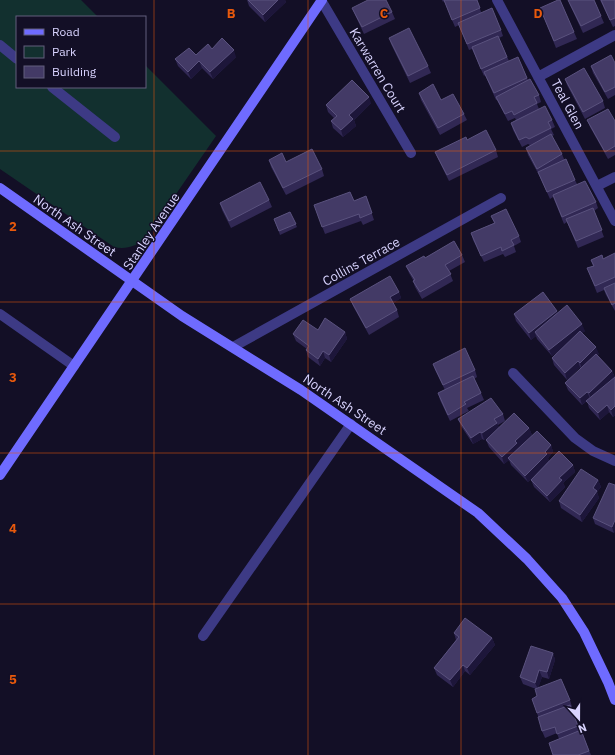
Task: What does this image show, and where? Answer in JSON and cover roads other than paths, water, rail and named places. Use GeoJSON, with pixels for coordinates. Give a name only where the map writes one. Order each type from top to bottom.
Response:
{"type":"FeatureCollection","features":[{"type":"Feature","properties":{"kind":"main road","name":"Stanley Avenue"},"geometry":{"type":"LineString","coordinates":[[0,475],[133,281],[322,0]]}},
{"type":"Feature","properties":{"kind":"main road","name":"North Ash Street"},"geometry":{"type":"LineString","coordinates":[[0,188],[182,316],[301,390],[478,513],[527,559],[562,598],[612,680],[615,700]]}},
{"type":"Feature","properties":{"kind":"street","name":"Karwarren Court"},"geometry":{"type":"LineString","coordinates":[[322,0],[411,153]]}},
{"type":"Feature","properties":{"kind":"street","name":"Teal Glen"},"geometry":{"type":"LineString","coordinates":[[497,0],[615,221]]}},
{"type":"Feature","properties":{"kind":"street"},"geometry":{"type":"LineString","coordinates":[[538,77],[615,35]]}},
{"type":"Feature","properties":{"kind":"street"},"geometry":{"type":"LineString","coordinates":[[0,45],[16,58]]}},
{"type":"Feature","properties":{"kind":"street"},"geometry":{"type":"LineString","coordinates":[[53,88],[115,137]]}},
{"type":"Feature","properties":{"kind":"street"},"geometry":{"type":"LineString","coordinates":[[597,186],[615,177]]}},
{"type":"Feature","properties":{"kind":"street","name":"Collins Terrace"},"geometry":{"type":"LineString","coordinates":[[233,347],[501,198]]}},
{"type":"Feature","properties":{"kind":"street"},"geometry":{"type":"LineString","coordinates":[[0,314],[74,366]]}},
{"type":"Feature","properties":{"kind":"street"},"geometry":{"type":"LineString","coordinates":[[513,373],[576,438],[593,451],[615,461]]}},
{"type":"Feature","properties":{"kind":"street"},"geometry":{"type":"LineString","coordinates":[[203,636],[351,424]]}}]}
